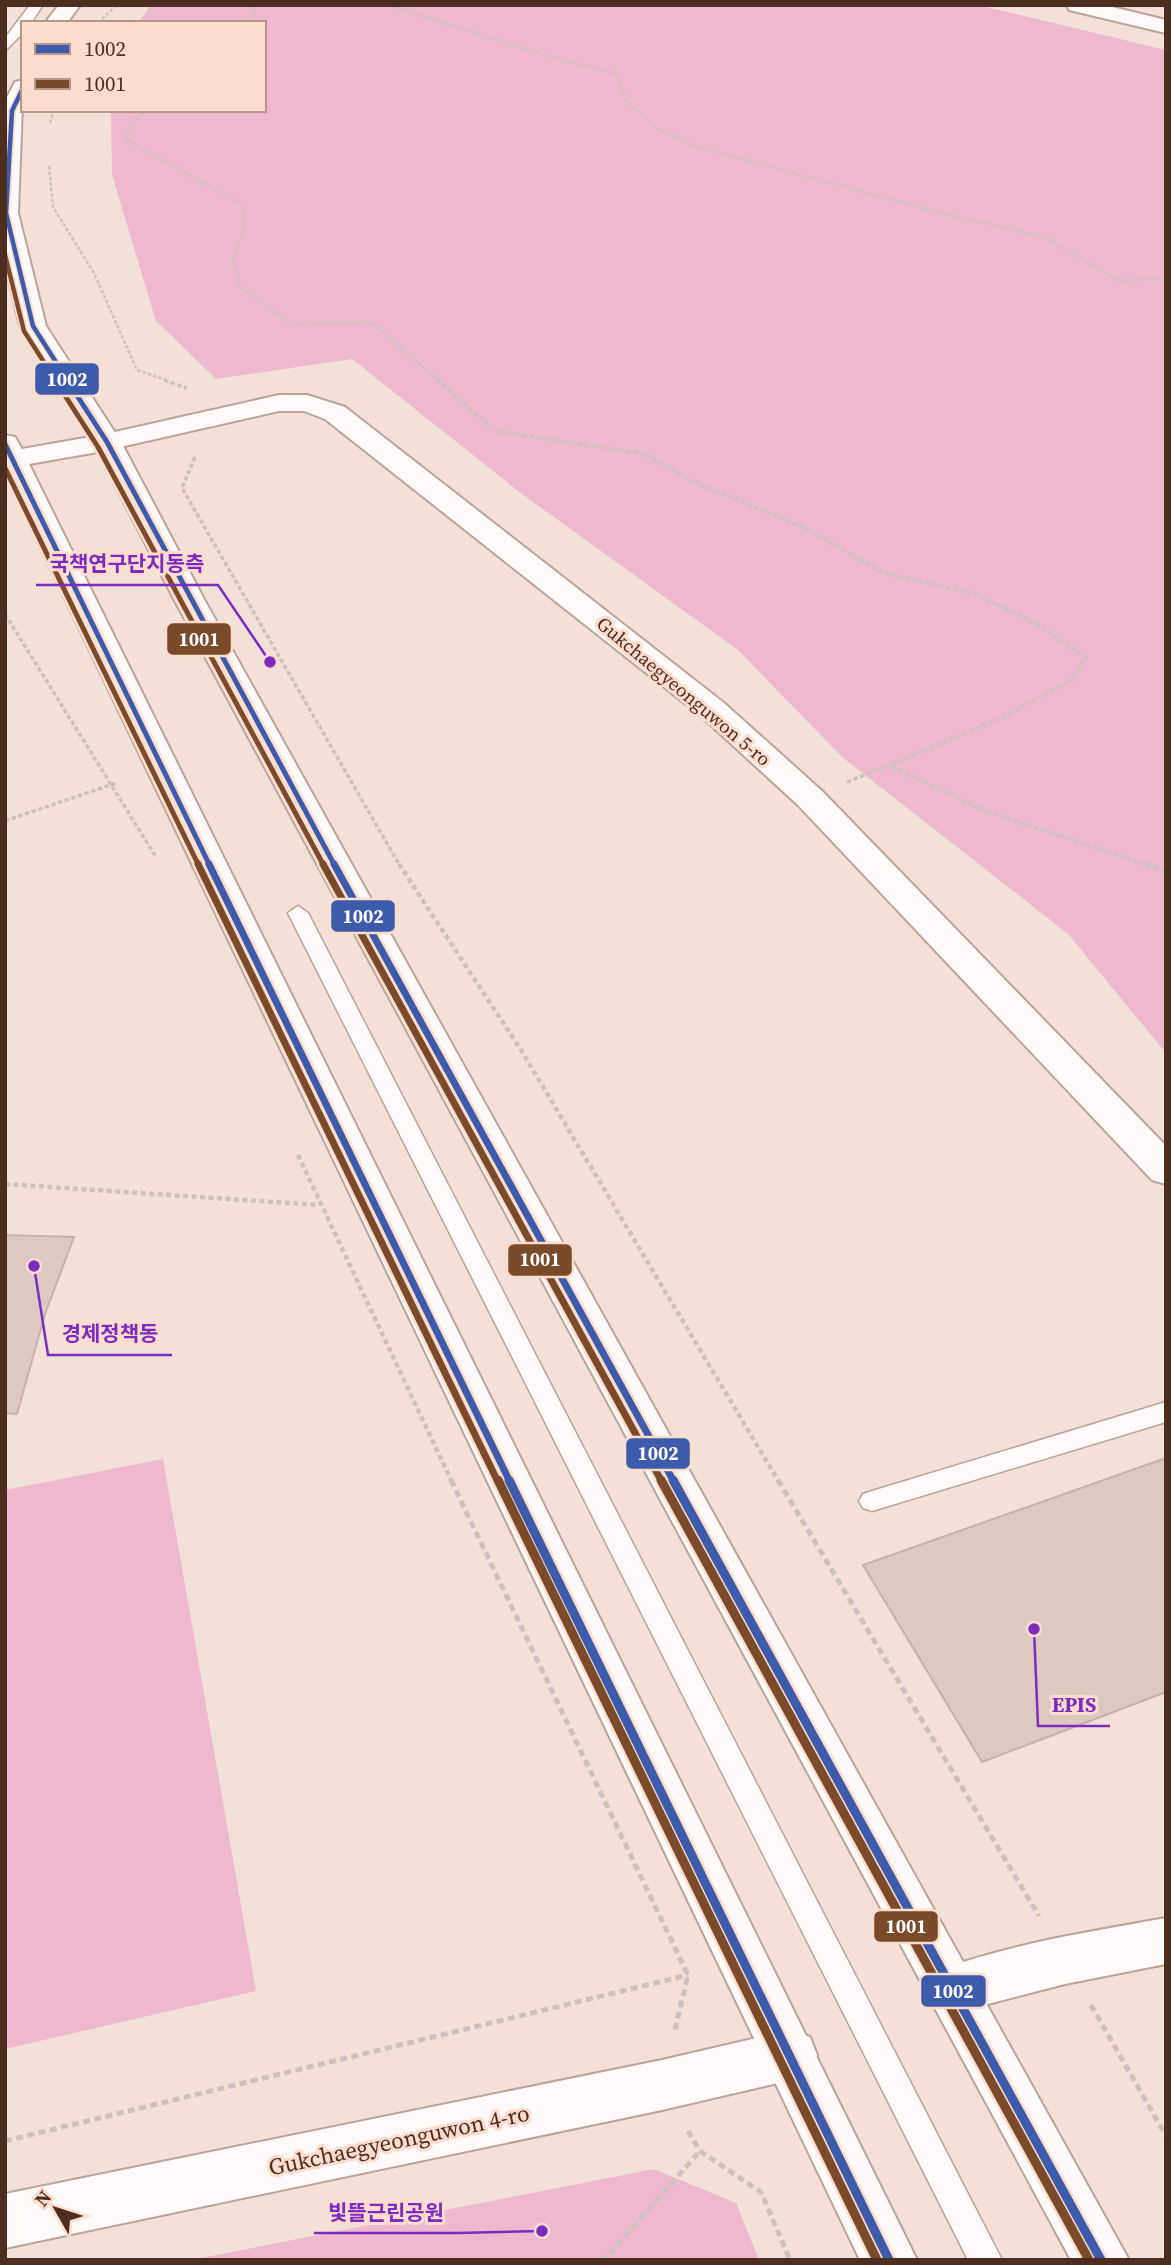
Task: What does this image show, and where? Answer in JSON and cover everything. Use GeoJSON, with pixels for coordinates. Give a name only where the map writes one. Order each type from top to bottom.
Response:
{"type":"FeatureCollection","features":[{"type":"Feature","properties":{"kind":"street"},"geometry":{"type":"LineString","coordinates":[[58,21],[70,5]]}},
{"type":"Feature","properties":{"kind":"street"},"geometry":{"type":"LineString","coordinates":[[1077,5],[1166,27]]}},
{"type":"Feature","properties":{"kind":"street"},"geometry":{"type":"LineString","coordinates":[[21,91],[12,111],[6,213],[33,326],[107,442],[190,601],[1101,2260]]}},
{"type":"Feature","properties":{"kind":"street","name":"Gukchaegyeonguwon 5-ro"},"geometry":{"type":"LineString","coordinates":[[8,454],[107,442],[279,403],[307,403],[335,413],[713,710],[810,798],[1166,1170]]}},
{"type":"Feature","properties":{"kind":"street"},"geometry":{"type":"LineString","coordinates":[[8,454],[889,2260]]}},
{"type":"Feature","properties":{"kind":"street"},"geometry":{"type":"LineString","coordinates":[[953,1989],[1065,1960],[1166,1941]]}},
{"type":"Feature","properties":{"kind":"street","name":"Gukchaegyeonguwon 4-ro"},"geometry":{"type":"LineString","coordinates":[[5,2221],[662,2085],[791,2055]]}},
{"type":"Feature","properties":{"kind":"lane"},"geometry":{"type":"LineString","coordinates":[[25,21],[37,5]]}},
{"type":"Feature","properties":{"kind":"lane"},"geometry":{"type":"LineString","coordinates":[[5,47],[21,26]]}},
{"type":"Feature","properties":{"kind":"lane"},"geometry":{"type":"LineString","coordinates":[[298,913],[986,2260]]}},
{"type":"Feature","properties":{"kind":"lane"},"geometry":{"type":"LineString","coordinates":[[872,1501],[1166,1412]]}},
{"type":"Feature","properties":{"kind":"path"},"geometry":{"type":"LineString","coordinates":[[101,21],[117,5]]}},
{"type":"Feature","properties":{"kind":"path"},"geometry":{"type":"LineString","coordinates":[[251,21],[255,12],[252,5]]}},
{"type":"Feature","properties":{"kind":"path"},"geometry":{"type":"LineString","coordinates":[[388,5],[561,61],[614,72],[628,103],[658,129],[694,146],[945,214],[1045,237],[1119,281],[1166,278]]}},
{"type":"Feature","properties":{"kind":"path"},"geometry":{"type":"LineString","coordinates":[[46,133],[53,112]]}},
{"type":"Feature","properties":{"kind":"path"},"geometry":{"type":"LineString","coordinates":[[145,112],[135,120],[125,139],[201,179],[243,205],[245,226],[233,260],[241,288],[292,324],[373,323],[495,431],[644,454],[694,482],[803,527],[882,572],[972,593],[1034,622],[1085,657],[1072,680],[1002,718],[810,798]]}},
{"type":"Feature","properties":{"kind":"path"},"geometry":{"type":"LineString","coordinates":[[48,158],[53,207],[94,273],[137,370],[197,392],[206,420],[182,488],[419,898],[520,1050],[1065,1960],[1166,2136]]}},
{"type":"Feature","properties":{"kind":"path"},"geometry":{"type":"LineString","coordinates":[[5,614],[52,691],[116,783],[162,869]]}},
{"type":"Feature","properties":{"kind":"path"},"geometry":{"type":"LineString","coordinates":[[889,765],[981,809],[1166,871]]}},
{"type":"Feature","properties":{"kind":"path"},"geometry":{"type":"LineString","coordinates":[[5,821],[116,783]]}},
{"type":"Feature","properties":{"kind":"path"},"geometry":{"type":"LineString","coordinates":[[293,1142],[319,1205],[688,1975],[662,2085],[699,2151],[761,2192],[790,2260]]}},
{"type":"Feature","properties":{"kind":"path"},"geometry":{"type":"LineString","coordinates":[[5,1184],[319,1205]]}},
{"type":"Feature","properties":{"kind":"path"},"geometry":{"type":"LineString","coordinates":[[5,2141],[688,1975]]}},
{"type":"Feature","properties":{"kind":"path"},"geometry":{"type":"LineString","coordinates":[[600,2260],[612,2256],[699,2151]]}},
{"type":"Feature","properties":{"kind":"shaded area"},"geometry":{"type":"Polygon","coordinates":[[[151,5],[978,5],[1166,50],[1166,1053],[1068,934],[842,757],[738,650],[522,494],[352,359],[216,379],[156,321],[112,175],[111,112],[266,112],[266,21],[139,21],[151,5]]]}},
{"type":"Feature","properties":{"kind":"shaded area"},"geometry":{"type":"Polygon","coordinates":[[[163,1459],[256,1991],[5,2049],[5,1490],[163,1459]]]}},
{"type":"Feature","properties":{"kind":"shaded area"},"geometry":{"type":"Polygon","coordinates":[[[654,2169],[736,2203],[759,2260],[191,2260],[654,2169]]]}},
{"type":"Feature","properties":{"kind":"building"},"geometry":{"type":"Polygon","coordinates":[[[5,1235],[74,1237],[45,1314],[17,1414],[5,1413],[5,1235]]]}},
{"type":"Feature","properties":{"kind":"building"},"geometry":{"type":"Polygon","coordinates":[[[1166,1458],[1166,1692],[982,1762],[863,1565],[1166,1458]]]}},
{"type":"Feature","properties":{"kind":"transit line","name":"1002"},"geometry":{"type":"LineString","coordinates":[[21,92],[12,111],[6,213],[33,326],[107,442],[190,601],[1101,2260]]}},
{"type":"Feature","properties":{"kind":"transit line","name":"1001"},"geometry":{"type":"LineString","coordinates":[[5,255],[24,331],[98,447],[181,606],[1089,2260]]}},
{"type":"Feature","properties":{"kind":"transit line","name":"1002"},"geometry":{"type":"LineString","coordinates":[[5,444],[889,2260]]}},
{"type":"Feature","properties":{"kind":"transit line","name":"1001"},"geometry":{"type":"LineString","coordinates":[[5,468],[877,2260]]}},
{"type":"Feature","properties":{"kind":"place","name":"국책연구단지동측"},"geometry":{"type":"Point","coordinates":[270,662]}},
{"type":"Feature","properties":{"kind":"place","name":"경제정책동"},"geometry":{"type":"Point","coordinates":[34,1266]}},
{"type":"Feature","properties":{"kind":"place","name":"EPIS"},"geometry":{"type":"Point","coordinates":[1034,1629]}},
{"type":"Feature","properties":{"kind":"place","name":"빛뜰근린공원"},"geometry":{"type":"Point","coordinates":[542,2231]}}]}
